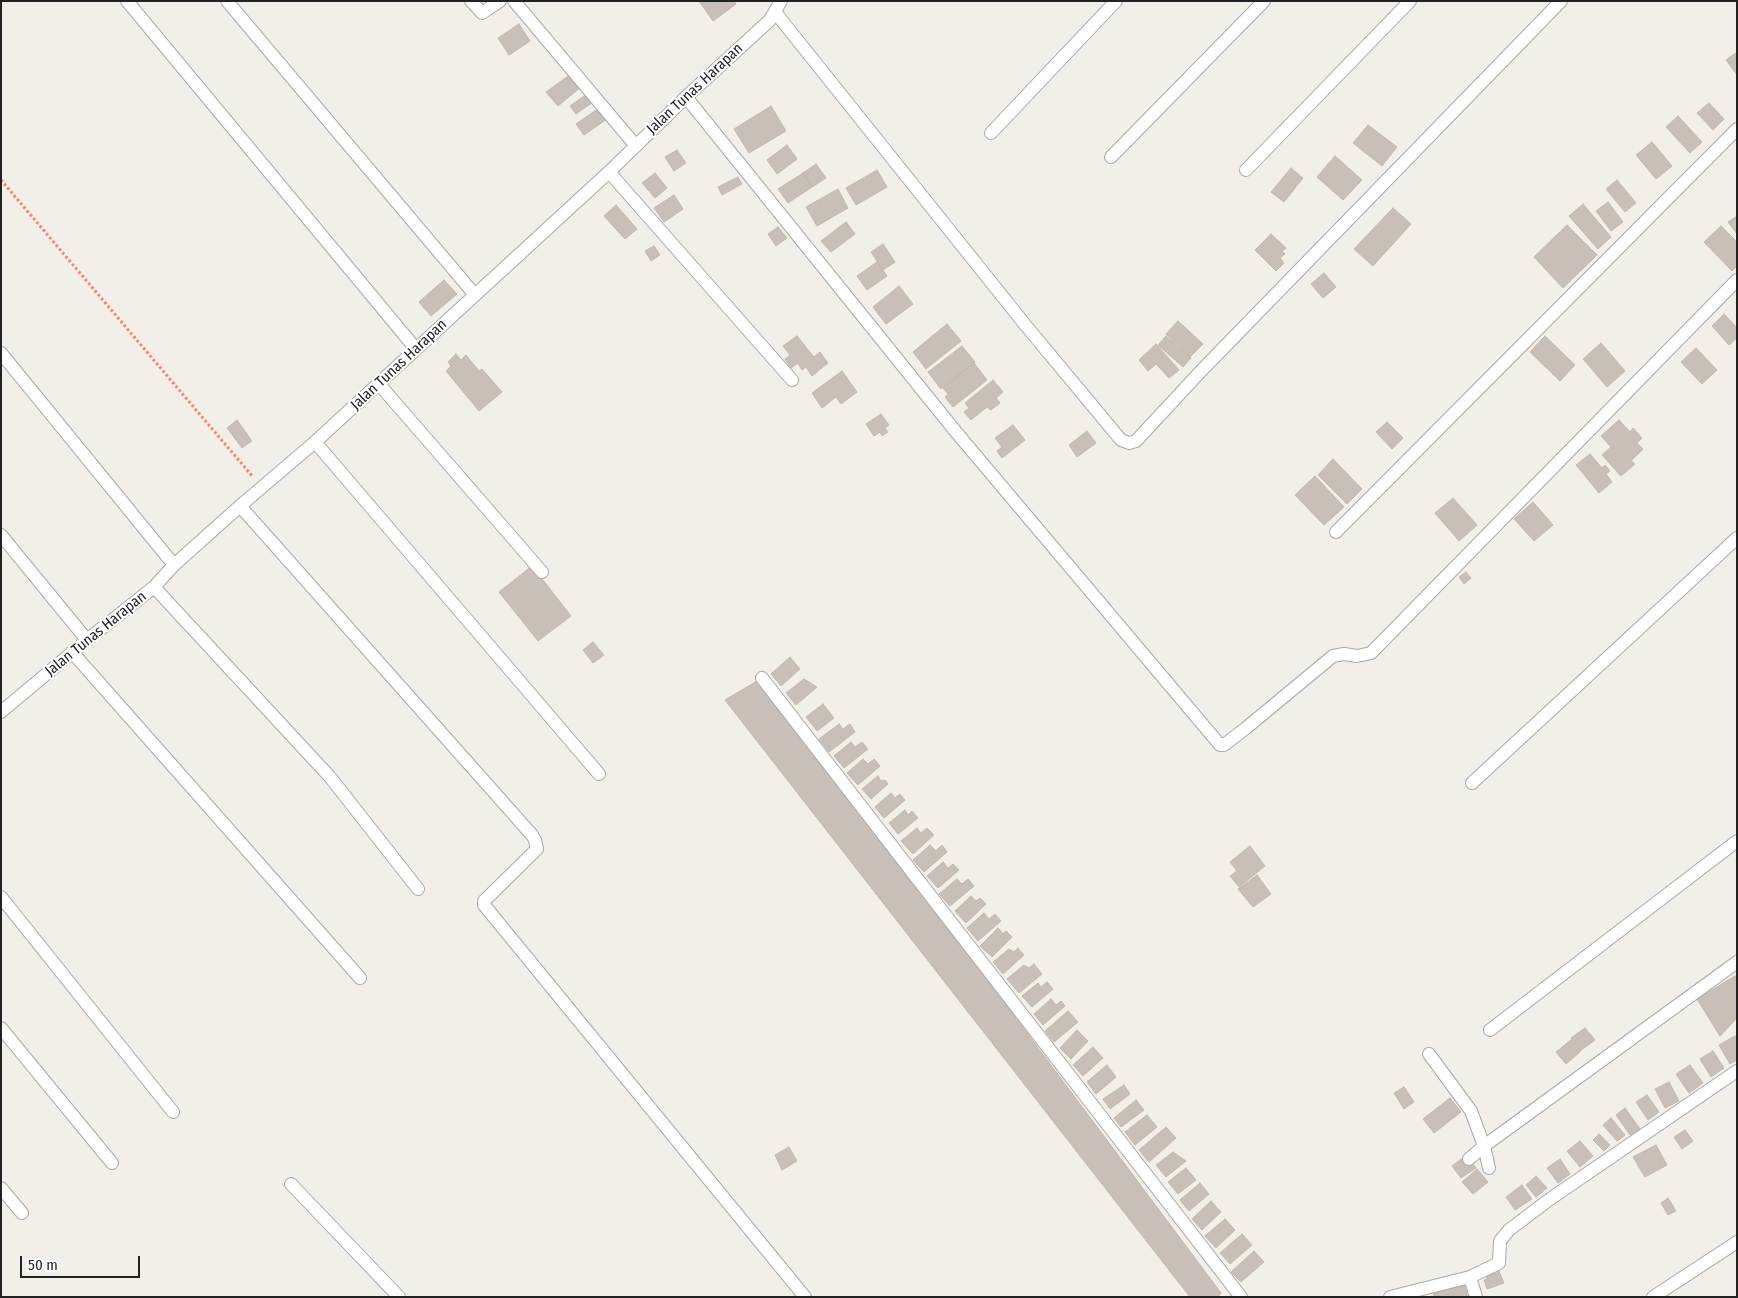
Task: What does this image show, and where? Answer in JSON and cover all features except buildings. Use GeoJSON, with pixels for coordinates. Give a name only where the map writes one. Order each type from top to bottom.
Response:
{"type":"FeatureCollection","features":[{"type":"Feature","properties":{"kind":"street"},"geometry":{"type":"LineString","coordinates":[[127,1],[416,348]]}},
{"type":"Feature","properties":{"kind":"street"},"geometry":{"type":"LineString","coordinates":[[227,1],[475,294]]}},
{"type":"Feature","properties":{"kind":"street"},"geometry":{"type":"LineString","coordinates":[[471,1],[482,13],[500,1]]}},
{"type":"Feature","properties":{"kind":"street"},"geometry":{"type":"LineString","coordinates":[[514,1],[636,146]]}},
{"type":"Feature","properties":{"kind":"street"},"geometry":{"type":"LineString","coordinates":[[991,133],[1116,1]]}},
{"type":"Feature","properties":{"kind":"street"},"geometry":{"type":"LineString","coordinates":[[1111,156],[1264,1]]}},
{"type":"Feature","properties":{"kind":"street"},"geometry":{"type":"LineString","coordinates":[[1246,170],[1410,1]]}},
{"type":"Feature","properties":{"kind":"street"},"geometry":{"type":"LineString","coordinates":[[778,7],[1027,327],[1121,440],[1129,443],[1136,441],[1215,357],[1561,1]]}},
{"type":"Feature","properties":{"kind":"street","name":"Jalan Tunas Harapan"},"geometry":{"type":"LineString","coordinates":[[1,712],[72,652],[154,587],[174,565],[314,442],[609,172],[686,97],[770,20],[778,7]]}},
{"type":"Feature","properties":{"kind":"street"},"geometry":{"type":"LineString","coordinates":[[686,97],[956,432],[1220,745],[1224,745],[1246,728],[1333,656],[1344,654],[1357,656],[1371,653],[1737,280]]}},
{"type":"Feature","properties":{"kind":"street"},"geometry":{"type":"LineString","coordinates":[[1336,532],[1737,129]]}},
{"type":"Feature","properties":{"kind":"street"},"geometry":{"type":"LineString","coordinates":[[609,172],[792,380]]}},
{"type":"Feature","properties":{"kind":"street"},"geometry":{"type":"LineString","coordinates":[[1,353],[174,565]]}},
{"type":"Feature","properties":{"kind":"street"},"geometry":{"type":"LineString","coordinates":[[378,383],[542,572]]}},
{"type":"Feature","properties":{"kind":"street"},"geometry":{"type":"LineString","coordinates":[[314,442],[599,774]]}},
{"type":"Feature","properties":{"kind":"street"},"geometry":{"type":"LineString","coordinates":[[240,506],[536,840],[537,849],[484,901],[484,905],[805,1297]]}},
{"type":"Feature","properties":{"kind":"street"},"geometry":{"type":"LineString","coordinates":[[1,535],[87,640]]}},
{"type":"Feature","properties":{"kind":"street"},"geometry":{"type":"LineString","coordinates":[[1472,784],[1737,538]]}},
{"type":"Feature","properties":{"kind":"street"},"geometry":{"type":"LineString","coordinates":[[154,587],[330,777],[418,889]]}},
{"type":"Feature","properties":{"kind":"street"},"geometry":{"type":"LineString","coordinates":[[72,652],[360,978]]}},
{"type":"Feature","properties":{"kind":"street"},"geometry":{"type":"LineString","coordinates":[[762,678],[1241,1297]]}},
{"type":"Feature","properties":{"kind":"street"},"geometry":{"type":"LineString","coordinates":[[1490,1030],[1737,841]]}},
{"type":"Feature","properties":{"kind":"street"},"geometry":{"type":"LineString","coordinates":[[1,897],[173,1112]]}},
{"type":"Feature","properties":{"kind":"street"},"geometry":{"type":"LineString","coordinates":[[1469,1159],[1484,1146],[1737,962]]}},
{"type":"Feature","properties":{"kind":"street"},"geometry":{"type":"LineString","coordinates":[[1,1028],[112,1163]]}},
{"type":"Feature","properties":{"kind":"street"},"geometry":{"type":"LineString","coordinates":[[1429,1054],[1471,1111],[1484,1146],[1488,1168]]}},
{"type":"Feature","properties":{"kind":"street"},"geometry":{"type":"LineString","coordinates":[[1390,1297],[1470,1277],[1499,1263],[1500,1242],[1509,1230],[1737,1071]]}},
{"type":"Feature","properties":{"kind":"street"},"geometry":{"type":"LineString","coordinates":[[291,1184],[399,1297]]}},
{"type":"Feature","properties":{"kind":"street"},"geometry":{"type":"LineString","coordinates":[[1,1188],[22,1213]]}},
{"type":"Feature","properties":{"kind":"street"},"geometry":{"type":"LineString","coordinates":[[1653,1297],[1737,1242]]}},
{"type":"Feature","properties":{"kind":"street"},"geometry":{"type":"LineString","coordinates":[[1470,1277],[1476,1297]]}},
{"type":"Feature","properties":{"kind":"path"},"geometry":{"type":"LineString","coordinates":[[1,180],[262,487]]}}]}
